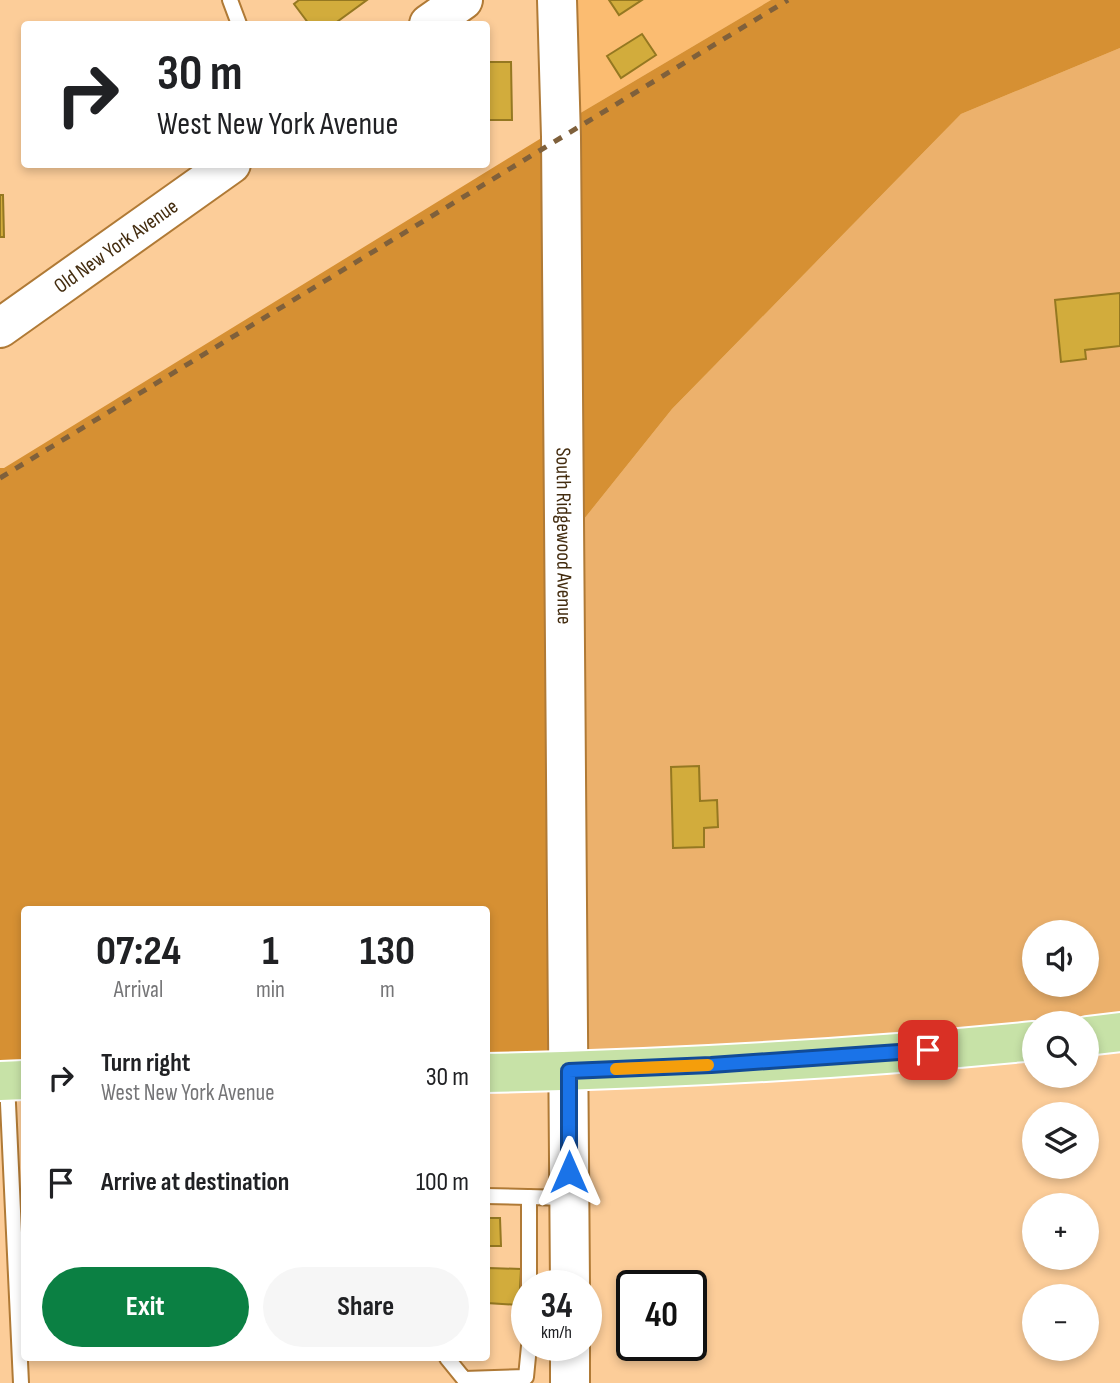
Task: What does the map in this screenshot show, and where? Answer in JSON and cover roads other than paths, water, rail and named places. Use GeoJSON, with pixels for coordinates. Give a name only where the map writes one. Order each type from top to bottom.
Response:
{"type":"FeatureCollection","features":[{"type":"Feature","properties":{"kind":"main road"},"geometry":{"type":"LineString","coordinates":[[1099,1035],[1120,1032]]}},
{"type":"Feature","properties":{"kind":"main road"},"geometry":{"type":"LineString","coordinates":[[490,1073],[751,1062],[1022,1042]]}},
{"type":"Feature","properties":{"kind":"street"},"geometry":{"type":"LineString","coordinates":[[433,21],[463,0]]}},
{"type":"Feature","properties":{"kind":"street","name":"South Ridgewood Avenue"},"geometry":{"type":"LineString","coordinates":[[557,0],[561,165],[570,1270]]}},
{"type":"Feature","properties":{"kind":"street","name":"Old New York Avenue"},"geometry":{"type":"LineString","coordinates":[[0,328],[225,168]]}},
{"type":"Feature","properties":{"kind":"street"},"geometry":{"type":"LineString","coordinates":[[570,1361],[570,1383]]}},
{"type":"Feature","properties":{"kind":"lane"},"geometry":{"type":"LineString","coordinates":[[230,0],[238,21]]}},
{"type":"Feature","properties":{"kind":"lane"},"geometry":{"type":"LineString","coordinates":[[11,1080],[21,1383]]}},
{"type":"Feature","properties":{"kind":"lane"},"geometry":{"type":"LineString","coordinates":[[490,1196],[569,1198]]}},
{"type":"Feature","properties":{"kind":"lane"},"geometry":{"type":"LineString","coordinates":[[529,1197],[529,1270]]}},
{"type":"Feature","properties":{"kind":"lane"},"geometry":{"type":"LineString","coordinates":[[449,1361],[464,1379],[526,1377],[528,1361]]}},
{"type":"Feature","properties":{"kind":"railway"},"geometry":{"type":"LineString","coordinates":[[0,478],[788,0]]}}]}
